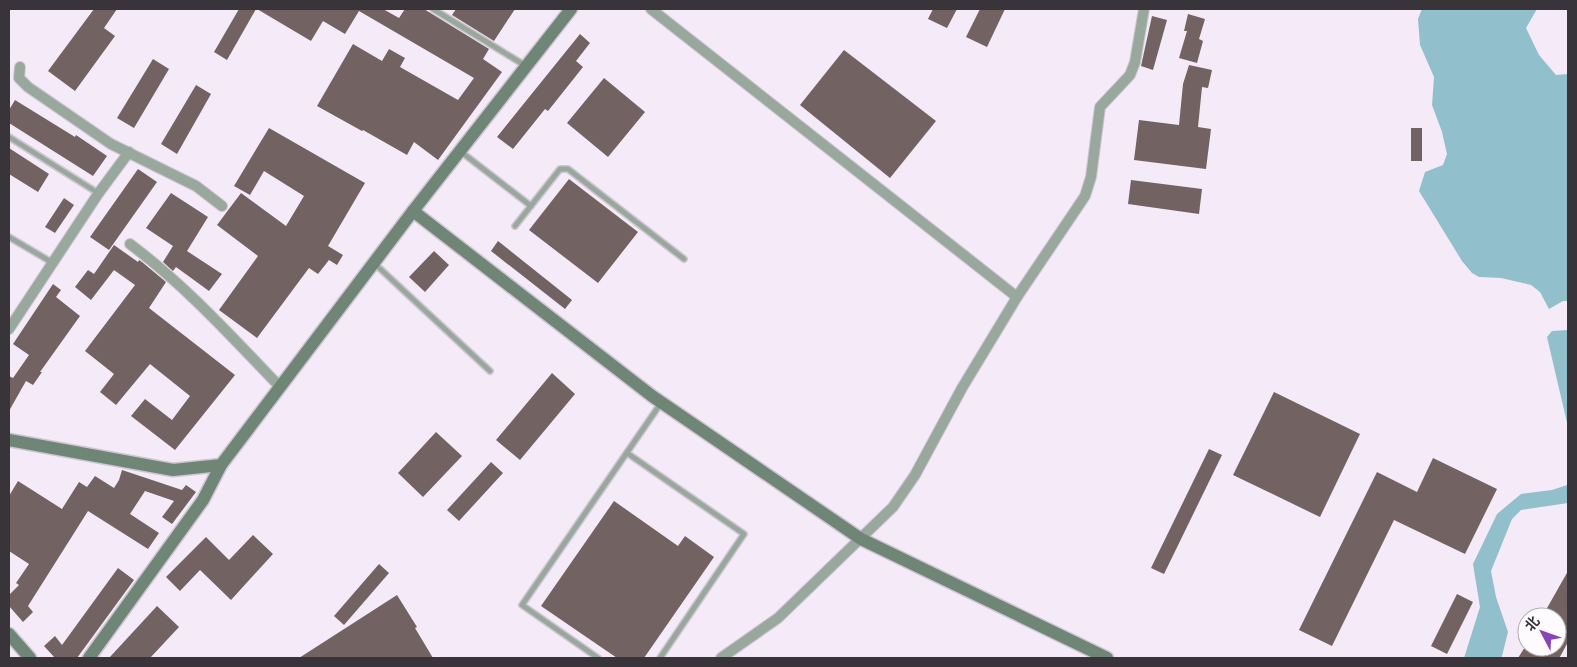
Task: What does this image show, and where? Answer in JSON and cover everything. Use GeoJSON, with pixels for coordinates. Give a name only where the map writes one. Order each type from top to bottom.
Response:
{"type":"FeatureCollection","features":[{"type":"Feature","properties":{"kind":"street"},"geometry":{"type":"LineString","coordinates":[[90,658],[204,500],[221,466],[413,211],[571,9]]}},
{"type":"Feature","properties":{"kind":"street"},"geometry":{"type":"LineString","coordinates":[[652,9],[1017,297]]}},
{"type":"Feature","properties":{"kind":"street"},"geometry":{"type":"LineString","coordinates":[[721,658],[778,618],[893,508],[915,475],[962,388],[1017,297],[1084,196],[1092,177],[1100,107],[1130,74],[1135,62],[1144,9]]}},
{"type":"Feature","properties":{"kind":"street"},"geometry":{"type":"LineString","coordinates":[[20,67],[19,78],[28,87],[111,144],[196,186],[222,206]]}},
{"type":"Feature","properties":{"kind":"street"},"geometry":{"type":"LineString","coordinates":[[9,329],[98,194],[129,152]]}},
{"type":"Feature","properties":{"kind":"street"},"geometry":{"type":"LineString","coordinates":[[413,211],[662,402],[861,539],[1107,658]]}},
{"type":"Feature","properties":{"kind":"street"},"geometry":{"type":"LineString","coordinates":[[130,244],[185,288],[280,388]]}},
{"type":"Feature","properties":{"kind":"street"},"geometry":{"type":"LineString","coordinates":[[9,440],[173,470],[221,466]]}},
{"type":"Feature","properties":{"kind":"street"},"geometry":{"type":"LineString","coordinates":[[9,634],[30,658]]}},
{"type":"Feature","properties":{"kind":"lane"},"geometry":{"type":"LineString","coordinates":[[433,9],[526,66]]}},
{"type":"Feature","properties":{"kind":"lane"},"geometry":{"type":"LineString","coordinates":[[9,137],[98,194]]}},
{"type":"Feature","properties":{"kind":"lane"},"geometry":{"type":"LineString","coordinates":[[460,151],[531,206]]}},
{"type":"Feature","properties":{"kind":"lane"},"geometry":{"type":"LineString","coordinates":[[515,226],[560,169],[568,169],[684,259]]}},
{"type":"Feature","properties":{"kind":"lane"},"geometry":{"type":"LineString","coordinates":[[9,237],[53,263]]}},
{"type":"Feature","properties":{"kind":"lane"},"geometry":{"type":"LineString","coordinates":[[374,263],[490,371]]}},
{"type":"Feature","properties":{"kind":"lane"},"geometry":{"type":"LineString","coordinates":[[598,658],[522,605],[662,402]]}},
{"type":"Feature","properties":{"kind":"lane"},"geometry":{"type":"LineString","coordinates":[[627,453],[744,534],[660,658]]}},
{"type":"Feature","properties":{"kind":"water"},"geometry":{"type":"Polygon","coordinates":[[[1422,9],[1537,9],[1526,28],[1539,55],[1556,75],[1568,74],[1568,301],[1563,301],[1549,309],[1540,292],[1531,285],[1501,278],[1479,277],[1472,273],[1462,261],[1419,191],[1425,172],[1443,165],[1447,154],[1442,132],[1432,105],[1434,77],[1420,45],[1418,19],[1422,9]]]}},
{"type":"Feature","properties":{"kind":"water"},"geometry":{"type":"Polygon","coordinates":[[[1568,330],[1568,427],[1547,337],[1552,331],[1568,330]]]}},
{"type":"Feature","properties":{"kind":"water"},"geometry":{"type":"Polygon","coordinates":[[[1568,481],[1568,503],[1521,510],[1512,519],[1491,571],[1496,597],[1508,632],[1501,658],[1464,658],[1480,607],[1473,564],[1497,514],[1521,494],[1552,490],[1567,485],[1568,481]]]}},
{"type":"Feature","properties":{"kind":"building"},"geometry":{"type":"Polygon","coordinates":[[[94,9],[117,9],[104,28],[115,36],[75,91],[48,71],[94,9]]]}},
{"type":"Feature","properties":{"kind":"building"},"geometry":{"type":"Polygon","coordinates":[[[239,9],[256,9],[227,60],[214,52],[239,9]]]}},
{"type":"Feature","properties":{"kind":"building"},"geometry":{"type":"Polygon","coordinates":[[[257,9],[383,9],[399,18],[405,9],[424,9],[489,49],[483,59],[502,72],[438,160],[414,142],[407,155],[317,106],[353,44],[382,61],[389,49],[405,58],[400,67],[458,100],[474,78],[359,11],[345,34],[323,21],[311,41],[257,9]]]}},
{"type":"Feature","properties":{"kind":"building"},"geometry":{"type":"Polygon","coordinates":[[[456,9],[515,9],[494,41],[452,15],[456,9]]]}},
{"type":"Feature","properties":{"kind":"building"},"geometry":{"type":"Polygon","coordinates":[[[933,9],[957,9],[947,28],[928,19],[933,9]]]}},
{"type":"Feature","properties":{"kind":"building"},"geometry":{"type":"Polygon","coordinates":[[[980,9],[1005,9],[987,47],[966,37],[980,9]]]}},
{"type":"Feature","properties":{"kind":"building"},"geometry":{"type":"Polygon","coordinates":[[[1188,14],[1205,19],[1199,39],[1203,41],[1197,63],[1179,58],[1187,31],[1184,31],[1188,14]]]}},
{"type":"Feature","properties":{"kind":"building"},"geometry":{"type":"Polygon","coordinates":[[[1152,16],[1167,20],[1153,70],[1141,66],[1152,16]]]}},
{"type":"Feature","properties":{"kind":"building"},"geometry":{"type":"Polygon","coordinates":[[[580,34],[590,43],[576,61],[583,67],[548,111],[545,109],[513,149],[497,137],[580,34]]]}},
{"type":"Feature","properties":{"kind":"building"},"geometry":{"type":"Polygon","coordinates":[[[844,50],[936,121],[890,178],[800,105],[844,50]]]}},
{"type":"Feature","properties":{"kind":"building"},"geometry":{"type":"Polygon","coordinates":[[[153,59],[169,69],[134,128],[117,118],[153,59]]]}},
{"type":"Feature","properties":{"kind":"building"},"geometry":{"type":"Polygon","coordinates":[[[1189,65],[1212,70],[1208,88],[1202,87],[1198,127],[1211,129],[1206,169],[1134,160],[1139,120],[1179,125],[1183,84],[1189,65]]]}},
{"type":"Feature","properties":{"kind":"building"},"geometry":{"type":"Polygon","coordinates":[[[604,78],[645,112],[608,157],[567,123],[604,78]]]}},
{"type":"Feature","properties":{"kind":"building"},"geometry":{"type":"Polygon","coordinates":[[[196,85],[211,94],[177,154],[161,144],[196,85]]]}},
{"type":"Feature","properties":{"kind":"building"},"geometry":{"type":"Polygon","coordinates":[[[15,100],[75,137],[76,135],[107,156],[93,176],[9,123],[9,110],[15,100]]]}},
{"type":"Feature","properties":{"kind":"building"},"geometry":{"type":"Polygon","coordinates":[[[269,128],[365,183],[328,246],[343,255],[337,265],[329,260],[318,274],[309,268],[257,338],[219,310],[258,256],[217,225],[241,193],[286,226],[304,196],[264,171],[250,195],[234,186],[269,128]]]}},
{"type":"Feature","properties":{"kind":"building"},"geometry":{"type":"Polygon","coordinates":[[[1411,128],[1422,128],[1422,161],[1411,161],[1411,128]]]}},
{"type":"Feature","properties":{"kind":"building"},"geometry":{"type":"Polygon","coordinates":[[[9,148],[49,174],[38,192],[9,174],[9,148]]]}},
{"type":"Feature","properties":{"kind":"building"},"geometry":{"type":"Polygon","coordinates":[[[138,169],[157,182],[109,250],[90,237],[138,169]]]}},
{"type":"Feature","properties":{"kind":"building"},"geometry":{"type":"Polygon","coordinates":[[[569,179],[638,232],[598,283],[529,230],[569,179]]]}},
{"type":"Feature","properties":{"kind":"building"},"geometry":{"type":"Polygon","coordinates":[[[1131,180],[1202,189],[1199,214],[1128,204],[1131,180]]]}},
{"type":"Feature","properties":{"kind":"building"},"geometry":{"type":"Polygon","coordinates":[[[171,193],[208,217],[187,251],[222,274],[209,291],[176,267],[173,271],[163,262],[173,246],[146,228],[171,193]]]}},
{"type":"Feature","properties":{"kind":"building"},"geometry":{"type":"Polygon","coordinates":[[[64,198],[74,205],[55,233],[45,227],[64,198]]]}},
{"type":"Feature","properties":{"kind":"building"},"geometry":{"type":"Polygon","coordinates":[[[498,241],[572,300],[565,309],[491,251],[498,241]]]}},
{"type":"Feature","properties":{"kind":"building"},"geometry":{"type":"Polygon","coordinates":[[[114,245],[138,262],[139,260],[142,262],[166,282],[149,308],[235,375],[175,450],[131,416],[145,399],[172,420],[190,396],[150,364],[116,405],[100,392],[114,374],[85,351],[135,285],[114,270],[91,300],[75,287],[88,270],[94,274],[114,245]]]}},
{"type":"Feature","properties":{"kind":"building"},"geometry":{"type":"Polygon","coordinates":[[[434,251],[449,265],[425,292],[409,277],[434,251]]]}},
{"type":"Feature","properties":{"kind":"building"},"geometry":{"type":"Polygon","coordinates":[[[53,284],[61,290],[56,297],[80,316],[40,372],[42,372],[33,385],[26,381],[9,411],[9,376],[13,378],[29,355],[13,344],[53,284]]]}},
{"type":"Feature","properties":{"kind":"building"},"geometry":{"type":"Polygon","coordinates":[[[552,373],[575,394],[520,460],[496,440],[552,373]]]}},
{"type":"Feature","properties":{"kind":"building"},"geometry":{"type":"Polygon","coordinates":[[[1274,392],[1360,434],[1320,517],[1233,475],[1274,392]]]}},
{"type":"Feature","properties":{"kind":"building"},"geometry":{"type":"Polygon","coordinates":[[[436,432],[462,456],[423,497],[398,473],[436,432]]]}},
{"type":"Feature","properties":{"kind":"building"},"geometry":{"type":"Polygon","coordinates":[[[1209,449],[1222,455],[1164,574],[1151,568],[1209,449]]]}},
{"type":"Feature","properties":{"kind":"building"},"geometry":{"type":"Polygon","coordinates":[[[1433,458],[1497,489],[1465,554],[1394,520],[1332,646],[1299,630],[1377,472],[1417,492],[1433,458]]]}},
{"type":"Feature","properties":{"kind":"building"},"geometry":{"type":"Polygon","coordinates":[[[491,462],[503,473],[459,521],[447,510],[491,462]]]}},
{"type":"Feature","properties":{"kind":"building"},"geometry":{"type":"Polygon","coordinates":[[[122,470],[182,490],[186,485],[196,492],[172,524],[162,517],[174,501],[145,491],[130,514],[159,533],[148,549],[88,511],[28,606],[33,612],[23,622],[9,606],[9,595],[19,585],[16,583],[29,564],[9,551],[9,496],[18,481],[62,509],[79,482],[87,487],[95,476],[114,488],[122,470]]]}},
{"type":"Feature","properties":{"kind":"building"},"geometry":{"type":"Polygon","coordinates":[[[614,501],[678,546],[685,536],[714,557],[644,658],[617,658],[541,606],[614,501]]]}},
{"type":"Feature","properties":{"kind":"building"},"geometry":{"type":"Polygon","coordinates":[[[253,535],[273,554],[231,600],[200,570],[180,591],[166,577],[206,537],[229,560],[253,535]]]}},
{"type":"Feature","properties":{"kind":"building"},"geometry":{"type":"Polygon","coordinates":[[[379,564],[389,573],[344,625],[334,616],[379,564]]]}},
{"type":"Feature","properties":{"kind":"building"},"geometry":{"type":"Polygon","coordinates":[[[118,568],[134,580],[77,658],[55,658],[44,646],[55,636],[62,645],[118,568]]]}},
{"type":"Feature","properties":{"kind":"building"},"geometry":{"type":"Polygon","coordinates":[[[1568,571],[1567,644],[1567,607],[1548,607],[1568,571]]]}},
{"type":"Feature","properties":{"kind":"building"},"geometry":{"type":"Polygon","coordinates":[[[1457,594],[1473,602],[1447,654],[1431,646],[1457,594]]]}},
{"type":"Feature","properties":{"kind":"building"},"geometry":{"type":"Polygon","coordinates":[[[397,595],[433,658],[299,658],[397,595]]]}},
{"type":"Feature","properties":{"kind":"building"},"geometry":{"type":"Polygon","coordinates":[[[157,606],[179,627],[150,658],[109,658],[157,606]]]}},
{"type":"Feature","properties":{"kind":"building"},"geometry":{"type":"Polygon","coordinates":[[[1519,657],[1560,657],[1559,658],[1519,657]]]}}]}
